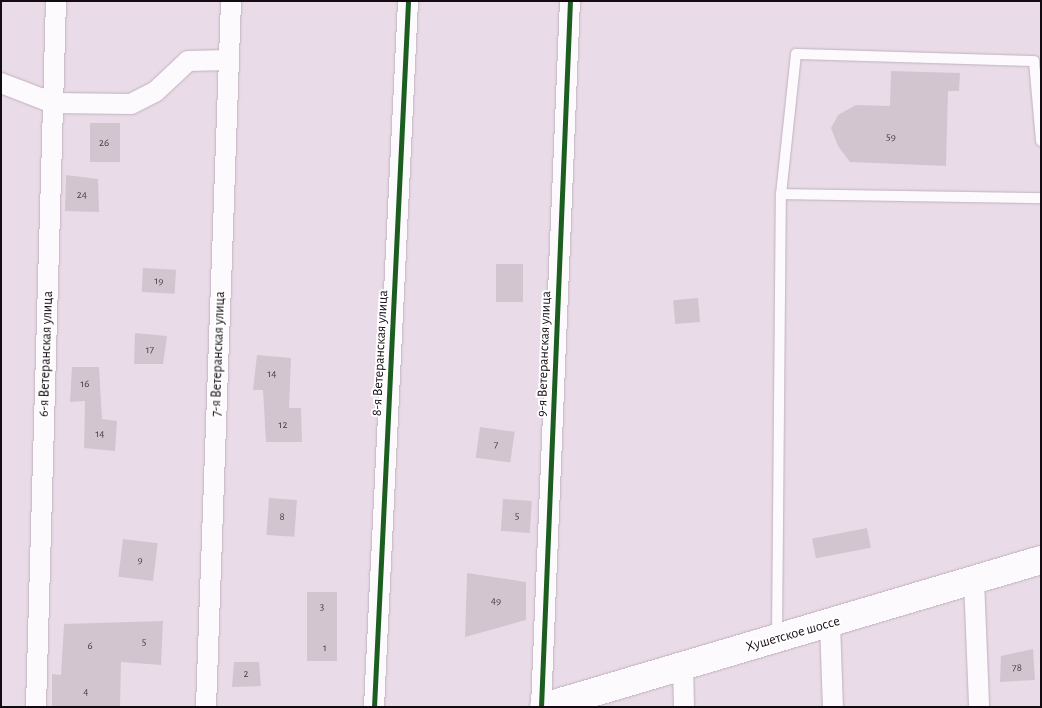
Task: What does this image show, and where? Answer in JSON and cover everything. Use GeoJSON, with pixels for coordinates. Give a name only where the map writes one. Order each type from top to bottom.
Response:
{"type":"FeatureCollection","features":[{"type":"Feature","properties":{"kind":"main road","name":"Хушетское шоссе"},"geometry":{"type":"LineString","coordinates":[[543,707],[1041,560]]}},
{"type":"Feature","properties":{"kind":"street","name":"6-я Ветеранская улица"},"geometry":{"type":"LineString","coordinates":[[36,707],[56,1]]}},
{"type":"Feature","properties":{"kind":"street","name":"7-я Ветеранская улица"},"geometry":{"type":"LineString","coordinates":[[206,707],[231,1]]}},
{"type":"Feature","properties":{"kind":"street","name":"8-я Ветеранская улица"},"geometry":{"type":"LineString","coordinates":[[374,707],[408,1]]}},
{"type":"Feature","properties":{"kind":"street","name":"9-я Ветеранская улица"},"geometry":{"type":"LineString","coordinates":[[543,707],[570,1]]}},
{"type":"Feature","properties":{"kind":"street"},"geometry":{"type":"LineString","coordinates":[[1,83],[53,103],[131,104],[155,92],[188,61],[229,60]]}},
{"type":"Feature","properties":{"kind":"street"},"geometry":{"type":"LineString","coordinates":[[974,580],[980,707]]}},
{"type":"Feature","properties":{"kind":"street"},"geometry":{"type":"LineString","coordinates":[[830,623],[834,707]]}},
{"type":"Feature","properties":{"kind":"street"},"geometry":{"type":"LineString","coordinates":[[683,666],[684,707]]}},
{"type":"Feature","properties":{"kind":"lane"},"geometry":{"type":"LineString","coordinates":[[777,638],[781,194],[796,54],[1034,61],[1041,141]]}},
{"type":"Feature","properties":{"kind":"lane"},"geometry":{"type":"LineString","coordinates":[[781,194],[1041,198]]}},
{"type":"Feature","properties":{"kind":"building"},"geometry":{"type":"Polygon","coordinates":[[[891,71],[960,73],[959,91],[948,91],[946,166],[850,162],[838,146],[831,128],[838,115],[856,105],[890,106],[891,71]]]}},
{"type":"Feature","properties":{"kind":"building"},"geometry":{"type":"Polygon","coordinates":[[[90,123],[120,123],[120,162],[90,162],[90,123]]]}},
{"type":"Feature","properties":{"kind":"building"},"geometry":{"type":"Polygon","coordinates":[[[66,175],[98,179],[99,212],[65,211],[66,175]]]}},
{"type":"Feature","properties":{"kind":"building"},"geometry":{"type":"Polygon","coordinates":[[[496,264],[523,264],[523,302],[496,302],[496,264]]]}},
{"type":"Feature","properties":{"kind":"building"},"geometry":{"type":"Polygon","coordinates":[[[143,268],[176,270],[175,294],[142,292],[143,268]]]}},
{"type":"Feature","properties":{"kind":"building"},"geometry":{"type":"Polygon","coordinates":[[[698,298],[700,322],[675,324],[673,300],[698,298]]]}},
{"type":"Feature","properties":{"kind":"building"},"geometry":{"type":"Polygon","coordinates":[[[135,333],[167,336],[163,364],[134,364],[135,333]]]}},
{"type":"Feature","properties":{"kind":"building"},"geometry":{"type":"Polygon","coordinates":[[[257,355],[291,358],[289,408],[301,408],[302,442],[266,442],[263,390],[253,390],[257,355]]]}},
{"type":"Feature","properties":{"kind":"building"},"geometry":{"type":"Polygon","coordinates":[[[72,367],[99,367],[102,419],[117,421],[115,451],[84,448],[85,401],[70,402],[72,367]]]}},
{"type":"Feature","properties":{"kind":"building"},"geometry":{"type":"Polygon","coordinates":[[[480,427],[515,432],[510,463],[476,458],[480,427]]]}},
{"type":"Feature","properties":{"kind":"building"},"geometry":{"type":"Polygon","coordinates":[[[269,498],[297,500],[294,537],[266,535],[269,498]]]}},
{"type":"Feature","properties":{"kind":"building"},"geometry":{"type":"Polygon","coordinates":[[[503,499],[532,501],[530,533],[501,531],[503,499]]]}},
{"type":"Feature","properties":{"kind":"building"},"geometry":{"type":"Polygon","coordinates":[[[867,528],[871,548],[816,558],[812,539],[867,528]]]}},
{"type":"Feature","properties":{"kind":"building"},"geometry":{"type":"Polygon","coordinates":[[[123,539],[158,543],[153,581],[118,577],[123,539]]]}},
{"type":"Feature","properties":{"kind":"building"},"geometry":{"type":"Polygon","coordinates":[[[467,573],[526,582],[526,620],[465,637],[467,573]]]}},
{"type":"Feature","properties":{"kind":"building"},"geometry":{"type":"Polygon","coordinates":[[[307,592],[337,592],[337,661],[307,661],[307,592]]]}},
{"type":"Feature","properties":{"kind":"building"},"geometry":{"type":"Polygon","coordinates":[[[163,621],[161,665],[121,662],[120,707],[52,707],[52,674],[61,675],[64,624],[163,621]]]}},
{"type":"Feature","properties":{"kind":"building"},"geometry":{"type":"Polygon","coordinates":[[[1033,649],[1035,680],[1000,682],[1001,656],[1033,649]]]}},
{"type":"Feature","properties":{"kind":"building"},"geometry":{"type":"Polygon","coordinates":[[[234,662],[259,662],[261,686],[232,687],[234,662]]]}},
{"type":"Feature","properties":{"kind":"cycle path"},"geometry":{"type":"LineString","coordinates":[[374,707],[408,1]]}},
{"type":"Feature","properties":{"kind":"cycle path"},"geometry":{"type":"LineString","coordinates":[[541,707],[570,1]]}}]}
